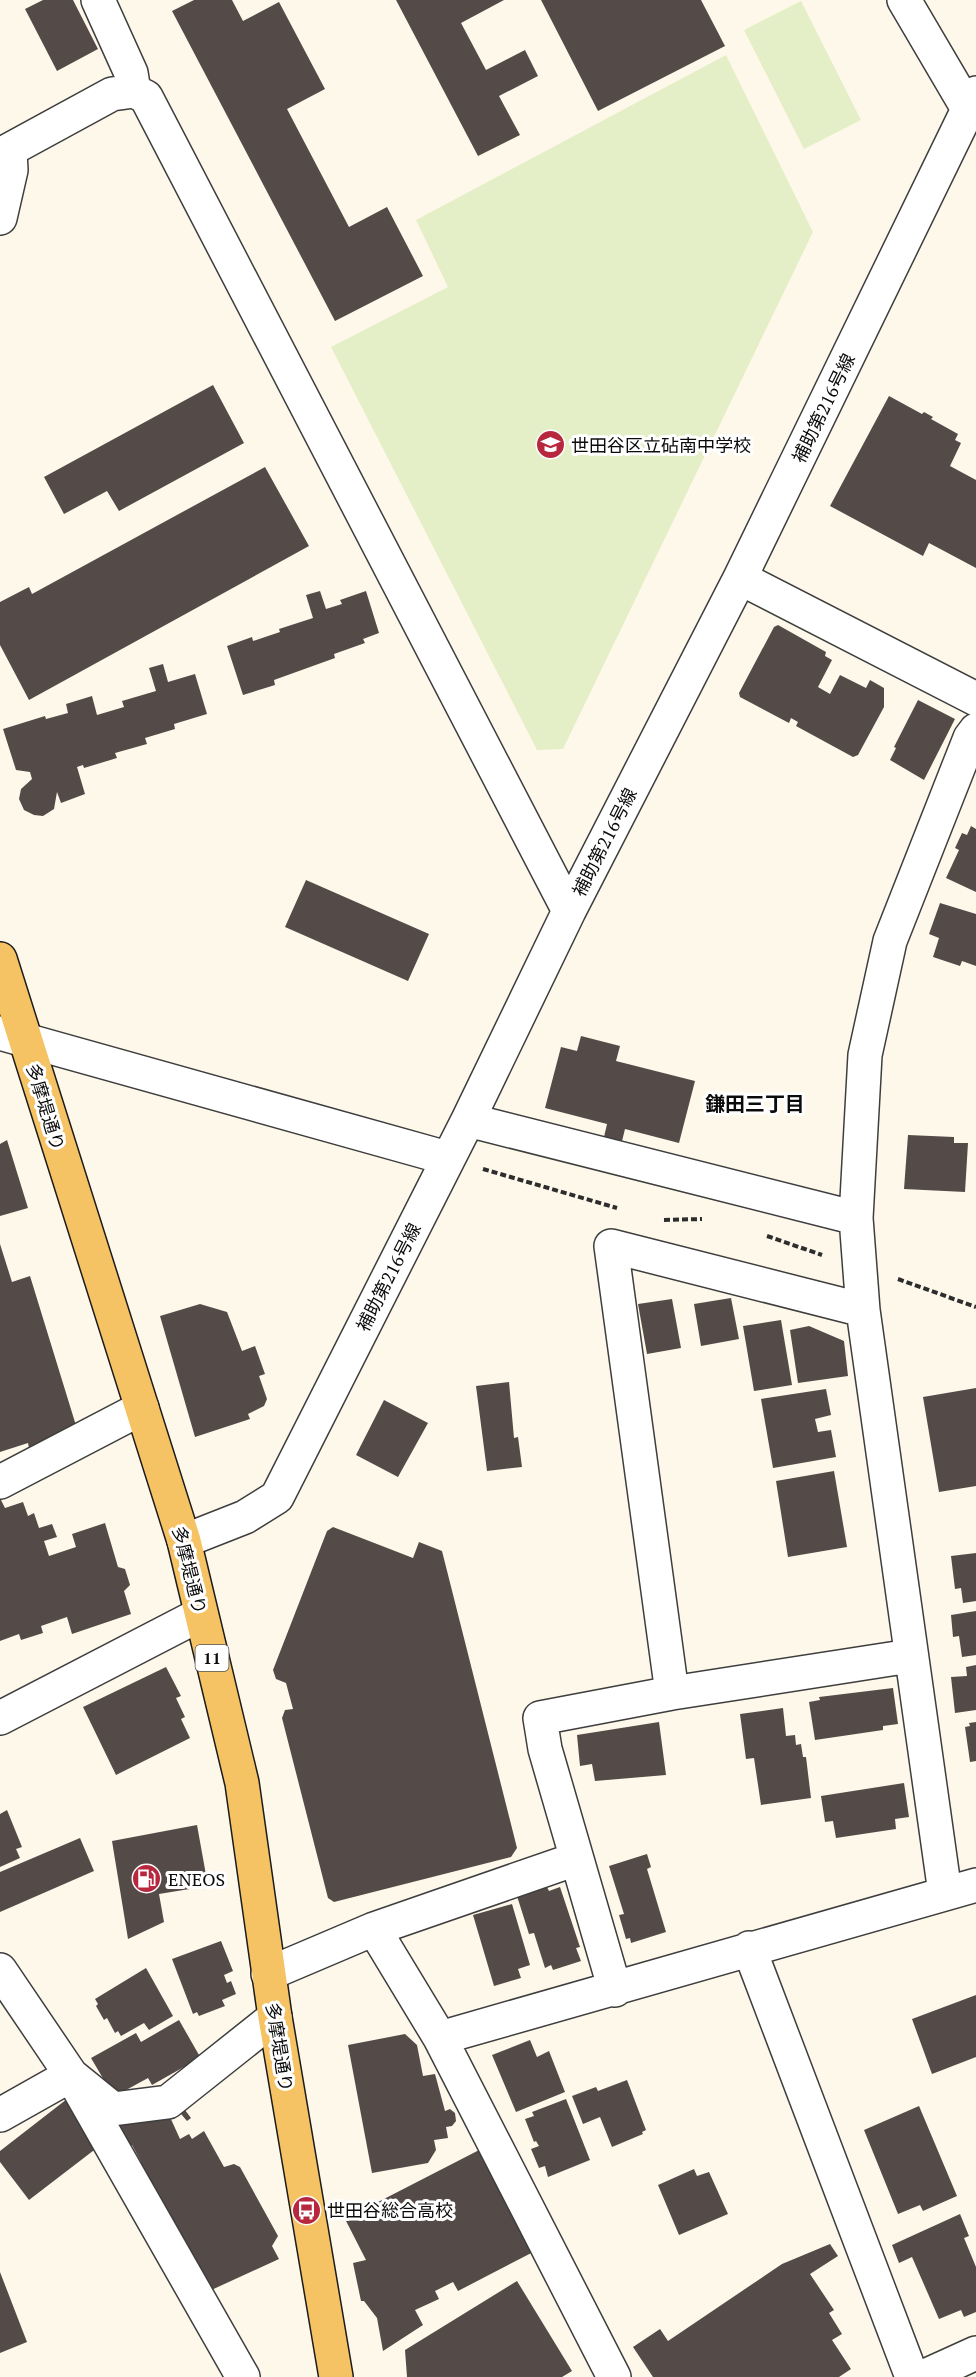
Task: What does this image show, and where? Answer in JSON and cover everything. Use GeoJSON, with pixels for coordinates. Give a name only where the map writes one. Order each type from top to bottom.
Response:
{"type":"FeatureCollection","features":[{"type":"Feature","properties":{"kind":"main road","name":"多摩堤通り"},"geometry":{"type":"LineString","coordinates":[[0,959],[12,1036],[142,1408],[184,1541],[242,1783],[268,1974],[336,2377]]}},
{"type":"Feature","properties":{"kind":"street"},"geometry":{"type":"LineString","coordinates":[[98,0],[131,73],[134,91]]}},
{"type":"Feature","properties":{"kind":"street"},"geometry":{"type":"LineString","coordinates":[[904,0],[972,101]]}},
{"type":"Feature","properties":{"kind":"street"},"geometry":{"type":"LineString","coordinates":[[0,218],[11,170],[5,153],[112,94],[134,91],[146,98],[568,911]]}},
{"type":"Feature","properties":{"kind":"street","name":"補助第216号線"},"geometry":{"type":"LineString","coordinates":[[184,1541],[245,1517],[277,1497],[468,1120],[568,911],[740,578],[972,101]]}},
{"type":"Feature","properties":{"kind":"street"},"geometry":{"type":"LineString","coordinates":[[740,578],[976,699]]}},
{"type":"Feature","properties":{"kind":"street"},"geometry":{"type":"LineString","coordinates":[[945,1893],[863,1310],[856,1218],[865,1055],[890,941],[970,738],[976,730]]}},
{"type":"Feature","properties":{"kind":"street"},"geometry":{"type":"LineString","coordinates":[[12,1036],[447,1158]]}},
{"type":"Feature","properties":{"kind":"street"},"geometry":{"type":"LineString","coordinates":[[468,1120],[856,1218]]}},
{"type":"Feature","properties":{"kind":"street"},"geometry":{"type":"LineString","coordinates":[[672,1693],[611,1246],[863,1310]]}},
{"type":"Feature","properties":{"kind":"street"},"geometry":{"type":"LineString","coordinates":[[0,1482],[142,1408]]}},
{"type":"Feature","properties":{"kind":"street"},"geometry":{"type":"LineString","coordinates":[[0,1718],[201,1614]]}},
{"type":"Feature","properties":{"kind":"street"},"geometry":{"type":"LineString","coordinates":[[615,1990],[545,1749],[540,1718],[672,1693],[910,1656]]}},
{"type":"Feature","properties":{"kind":"street"},"geometry":{"type":"LineString","coordinates":[[268,1974],[374,1929],[576,1859]]}},
{"type":"Feature","properties":{"kind":"street"},"geometry":{"type":"LineString","coordinates":[[440,2038],[615,1990],[749,1948],[976,1885]]}},
{"type":"Feature","properties":{"kind":"street"},"geometry":{"type":"LineString","coordinates":[[374,1929],[440,2038],[614,2377]]}},
{"type":"Feature","properties":{"kind":"street"},"geometry":{"type":"LineString","coordinates":[[749,1948],[912,2377]]}},
{"type":"Feature","properties":{"kind":"street"},"geometry":{"type":"LineString","coordinates":[[0,1970],[71,2075],[243,2377]]}},
{"type":"Feature","properties":{"kind":"street"},"geometry":{"type":"LineString","coordinates":[[71,2075],[113,2109],[168,2102],[275,2017]]}},
{"type":"Feature","properties":{"kind":"street"},"geometry":{"type":"LineString","coordinates":[[0,2115],[71,2075]]}},
{"type":"Feature","properties":{"kind":"street"},"geometry":{"type":"LineString","coordinates":[[923,2377],[976,2353]]}},
{"type":"Feature","properties":{"kind":"path"},"geometry":{"type":"LineString","coordinates":[[447,1158],[620,1209]]}},
{"type":"Feature","properties":{"kind":"path"},"geometry":{"type":"LineString","coordinates":[[661,1220],[710,1219]]}},
{"type":"Feature","properties":{"kind":"path"},"geometry":{"type":"LineString","coordinates":[[761,1233],[976,1307]]}},
{"type":"Feature","properties":{"kind":"green space"},"geometry":{"type":"Polygon","coordinates":[[[801,1],[861,120],[804,149],[744,30],[801,1]]]}},
{"type":"Feature","properties":{"kind":"green space"},"geometry":{"type":"Polygon","coordinates":[[[726,55],[813,232],[563,749],[537,750],[331,347],[448,287],[416,220],[726,55]]]}},
{"type":"Feature","properties":{"kind":"building"},"geometry":{"type":"Polygon","coordinates":[[[43,0],[73,0],[98,49],[57,71],[25,9],[43,0]]]}},
{"type":"Feature","properties":{"kind":"building"},"geometry":{"type":"Polygon","coordinates":[[[194,0],[232,0],[243,21],[279,2],[325,89],[287,109],[349,227],[387,207],[423,276],[335,321],[172,11],[194,0]]]}},
{"type":"Feature","properties":{"kind":"building"},"geometry":{"type":"Polygon","coordinates":[[[396,0],[504,0],[461,23],[486,70],[525,50],[538,76],[499,96],[520,135],[478,156],[396,0]]]}},
{"type":"Feature","properties":{"kind":"building"},"geometry":{"type":"Polygon","coordinates":[[[541,0],[701,0],[725,46],[598,111],[541,0]]]}},
{"type":"Feature","properties":{"kind":"building"},"geometry":{"type":"Polygon","coordinates":[[[213,385],[244,443],[119,511],[107,491],[64,514],[44,477],[213,385]]]}},
{"type":"Feature","properties":{"kind":"building"},"geometry":{"type":"Polygon","coordinates":[[[889,396],[922,414],[924,412],[933,417],[931,419],[958,434],[955,440],[961,443],[950,466],[976,480],[976,568],[929,543],[923,556],[830,506],[889,396]]]}},
{"type":"Feature","properties":{"kind":"building"},"geometry":{"type":"Polygon","coordinates":[[[265,467],[309,546],[29,700],[0,645],[0,602],[29,587],[32,594],[265,467]]]}},
{"type":"Feature","properties":{"kind":"building"},"geometry":{"type":"Polygon","coordinates":[[[320,591],[326,609],[342,604],[340,600],[366,591],[379,633],[363,639],[365,643],[334,654],[335,658],[274,680],[275,685],[243,695],[227,646],[252,637],[253,641],[280,632],[279,629],[313,618],[306,595],[320,591]]]}},
{"type":"Feature","properties":{"kind":"building"},"geometry":{"type":"Polygon","coordinates":[[[778,625],[826,652],[825,656],[832,660],[818,687],[830,694],[840,675],[866,688],[870,680],[884,688],[884,707],[858,755],[853,757],[796,726],[798,722],[791,718],[789,723],[740,697],[739,693],[774,627],[778,625]]]}},
{"type":"Feature","properties":{"kind":"building"},"geometry":{"type":"Polygon","coordinates":[[[163,664],[168,682],[195,674],[207,714],[174,724],[175,729],[145,738],[147,744],[115,753],[117,758],[84,768],[83,765],[77,767],[85,794],[61,803],[57,792],[54,809],[43,816],[24,810],[19,799],[21,789],[32,779],[30,772],[16,770],[3,729],[45,716],[46,719],[68,713],[66,704],[92,696],[97,715],[124,707],[122,701],[156,691],[149,668],[163,664]]]}},
{"type":"Feature","properties":{"kind":"building"},"geometry":{"type":"Polygon","coordinates":[[[918,700],[955,719],[924,780],[890,760],[896,748],[894,747],[918,700]]]}},
{"type":"Feature","properties":{"kind":"building"},"geometry":{"type":"Polygon","coordinates":[[[971,826],[976,829],[976,892],[946,878],[959,850],[955,848],[962,833],[967,835],[971,826]]]}},
{"type":"Feature","properties":{"kind":"building"},"geometry":{"type":"Polygon","coordinates":[[[306,880],[429,934],[408,981],[285,927],[306,880]]]}},
{"type":"Feature","properties":{"kind":"building"},"geometry":{"type":"Polygon","coordinates":[[[940,903],[976,914],[976,966],[962,961],[960,966],[933,957],[939,938],[929,934],[940,903]]]}},
{"type":"Feature","properties":{"kind":"building"},"geometry":{"type":"Polygon","coordinates":[[[581,1036],[620,1046],[616,1061],[695,1081],[679,1143],[625,1129],[622,1141],[604,1137],[607,1124],[545,1108],[561,1047],[577,1051],[581,1036]]]}},
{"type":"Feature","properties":{"kind":"building"},"geometry":{"type":"Polygon","coordinates":[[[908,1135],[954,1137],[954,1143],[968,1143],[965,1192],[904,1189],[908,1135]]]}},
{"type":"Feature","properties":{"kind":"building"},"geometry":{"type":"Polygon","coordinates":[[[7,1140],[28,1208],[0,1216],[0,1144],[7,1140]]]}},
{"type":"Feature","properties":{"kind":"building"},"geometry":{"type":"Polygon","coordinates":[[[0,1244],[12,1282],[30,1276],[78,1432],[31,1458],[28,1443],[0,1452],[0,1244]]]}},
{"type":"Feature","properties":{"kind":"building"},"geometry":{"type":"Polygon","coordinates":[[[731,1298],[739,1339],[701,1346],[694,1304],[731,1298]]]}},
{"type":"Feature","properties":{"kind":"building"},"geometry":{"type":"Polygon","coordinates":[[[672,1299],[681,1348],[647,1354],[638,1304],[672,1299]]]}},
{"type":"Feature","properties":{"kind":"building"},"geometry":{"type":"Polygon","coordinates":[[[200,1304],[227,1312],[242,1351],[255,1346],[265,1374],[259,1376],[267,1399],[264,1406],[248,1414],[250,1419],[195,1437],[160,1316],[200,1304]]]}},
{"type":"Feature","properties":{"kind":"building"},"geometry":{"type":"Polygon","coordinates":[[[781,1320],[792,1385],[754,1391],[743,1326],[781,1320]]]}},
{"type":"Feature","properties":{"kind":"building"},"geometry":{"type":"Polygon","coordinates":[[[809,1326],[844,1341],[848,1376],[798,1383],[790,1330],[809,1326]]]}},
{"type":"Feature","properties":{"kind":"building"},"geometry":{"type":"Polygon","coordinates":[[[509,1382],[514,1438],[518,1437],[522,1467],[487,1471],[476,1386],[509,1382]]]}},
{"type":"Feature","properties":{"kind":"building"},"geometry":{"type":"Polygon","coordinates":[[[976,1388],[976,1486],[939,1492],[923,1397],[976,1388]]]}},
{"type":"Feature","properties":{"kind":"building"},"geometry":{"type":"Polygon","coordinates":[[[826,1389],[831,1415],[815,1419],[818,1432],[831,1430],[836,1457],[773,1468],[761,1399],[826,1389]]]}},
{"type":"Feature","properties":{"kind":"building"},"geometry":{"type":"Polygon","coordinates":[[[384,1400],[428,1423],[398,1477],[356,1455],[384,1400]]]}},
{"type":"Feature","properties":{"kind":"building"},"geometry":{"type":"Polygon","coordinates":[[[834,1471],[847,1547],[788,1557],[776,1481],[834,1471]]]}},
{"type":"Feature","properties":{"kind":"building"},"geometry":{"type":"Polygon","coordinates":[[[0,1498],[5,1508],[23,1502],[28,1516],[34,1513],[39,1528],[52,1524],[57,1537],[44,1541],[49,1556],[76,1547],[72,1534],[105,1523],[118,1567],[125,1569],[130,1585],[124,1591],[131,1614],[72,1634],[67,1617],[41,1626],[43,1633],[21,1640],[19,1634],[0,1641],[0,1498]]]}},
{"type":"Feature","properties":{"kind":"building"},"geometry":{"type":"Polygon","coordinates":[[[333,1527],[413,1558],[419,1542],[442,1551],[517,1848],[511,1857],[334,1902],[328,1898],[282,1718],[285,1710],[293,1709],[286,1683],[276,1679],[273,1670],[327,1531],[333,1527]]]}},
{"type":"Feature","properties":{"kind":"building"},"geometry":{"type":"Polygon","coordinates":[[[976,1553],[976,1601],[963,1603],[961,1588],[955,1589],[951,1556],[976,1553]]]}},
{"type":"Feature","properties":{"kind":"building"},"geometry":{"type":"Polygon","coordinates":[[[976,1611],[976,1655],[962,1657],[959,1636],[953,1637],[951,1615],[976,1611]]]}},
{"type":"Feature","properties":{"kind":"building"},"geometry":{"type":"Polygon","coordinates":[[[976,1665],[976,1710],[955,1713],[951,1677],[967,1676],[966,1667],[976,1665]]]}},
{"type":"Feature","properties":{"kind":"building"},"geometry":{"type":"Polygon","coordinates":[[[166,1667],[181,1696],[176,1698],[185,1717],[181,1719],[190,1738],[116,1775],[83,1707],[166,1667]]]}},
{"type":"Feature","properties":{"kind":"building"},"geometry":{"type":"Polygon","coordinates":[[[893,1688],[898,1724],[883,1726],[883,1730],[815,1740],[809,1702],[820,1700],[819,1697],[893,1688]]]}},
{"type":"Feature","properties":{"kind":"building"},"geometry":{"type":"Polygon","coordinates":[[[783,1708],[786,1736],[795,1735],[796,1745],[801,1744],[803,1757],[806,1757],[811,1798],[761,1805],[754,1758],[746,1759],[740,1714],[783,1708]]]}},
{"type":"Feature","properties":{"kind":"building"},"geometry":{"type":"Polygon","coordinates":[[[659,1722],[666,1775],[595,1781],[592,1764],[580,1766],[577,1735],[659,1722]]]}},
{"type":"Feature","properties":{"kind":"building"},"geometry":{"type":"Polygon","coordinates":[[[976,1722],[976,1761],[970,1762],[965,1727],[970,1726],[969,1723],[976,1722]]]}},
{"type":"Feature","properties":{"kind":"building"},"geometry":{"type":"Polygon","coordinates":[[[904,1783],[909,1817],[895,1819],[896,1829],[836,1838],[833,1821],[825,1822],[821,1796],[904,1783]]]}},
{"type":"Feature","properties":{"kind":"building"},"geometry":{"type":"Polygon","coordinates":[[[7,1810],[22,1847],[16,1849],[20,1858],[0,1867],[0,1814],[7,1810]]]}},
{"type":"Feature","properties":{"kind":"building"},"geometry":{"type":"Polygon","coordinates":[[[197,1825],[208,1886],[159,1894],[164,1922],[128,1939],[112,1841],[197,1825]]]}},
{"type":"Feature","properties":{"kind":"building"},"geometry":{"type":"Polygon","coordinates":[[[80,1838],[94,1871],[0,1912],[0,1872],[80,1838]]]}},
{"type":"Feature","properties":{"kind":"building"},"geometry":{"type":"Polygon","coordinates":[[[647,1854],[651,1867],[647,1869],[666,1932],[631,1943],[630,1938],[626,1939],[619,1915],[624,1914],[609,1866],[647,1854]]]}},
{"type":"Feature","properties":{"kind":"building"},"geometry":{"type":"Polygon","coordinates":[[[547,1887],[549,1891],[560,1887],[580,1947],[576,1948],[581,1961],[553,1970],[551,1965],[545,1968],[534,1933],[529,1934],[517,1896],[547,1887]]]}},
{"type":"Feature","properties":{"kind":"building"},"geometry":{"type":"Polygon","coordinates":[[[512,1904],[530,1965],[518,1969],[521,1978],[494,1986],[473,1915],[512,1904]]]}},
{"type":"Feature","properties":{"kind":"building"},"geometry":{"type":"Polygon","coordinates":[[[221,1941],[233,1971],[224,1975],[227,1983],[231,1981],[236,1994],[222,2000],[225,2006],[199,2016],[197,2012],[193,2014],[172,1959],[221,1941]]]}},
{"type":"Feature","properties":{"kind":"building"},"geometry":{"type":"Polygon","coordinates":[[[146,1968],[173,2016],[149,2030],[144,2023],[121,2036],[118,2031],[115,2033],[107,2018],[104,2020],[96,2006],[98,2004],[95,1999],[146,1968]]]}},
{"type":"Feature","properties":{"kind":"building"},"geometry":{"type":"Polygon","coordinates":[[[976,1995],[976,2057],[932,2074],[912,2019],[976,1995]]]}},
{"type":"Feature","properties":{"kind":"building"},"geometry":{"type":"Polygon","coordinates":[[[179,2020],[199,2055],[198,2059],[152,2085],[148,2078],[117,2095],[111,2092],[91,2058],[136,2033],[141,2042],[179,2020]]]}},
{"type":"Feature","properties":{"kind":"building"},"geometry":{"type":"Polygon","coordinates":[[[405,2034],[417,2045],[423,2076],[435,2074],[445,2111],[450,2109],[455,2113],[456,2121],[452,2126],[446,2127],[448,2138],[434,2140],[436,2150],[428,2163],[372,2173],[348,2045],[405,2034]]]}},
{"type":"Feature","properties":{"kind":"building"},"geometry":{"type":"Polygon","coordinates":[[[530,2040],[537,2057],[549,2051],[565,2092],[516,2112],[492,2055],[530,2040]]]}},
{"type":"Feature","properties":{"kind":"building"},"geometry":{"type":"Polygon","coordinates":[[[627,2080],[646,2130],[642,2132],[643,2134],[612,2147],[600,2117],[583,2124],[572,2096],[596,2087],[598,2091],[627,2080]]]}},
{"type":"Feature","properties":{"kind":"building"},"geometry":{"type":"Polygon","coordinates":[[[176,2098],[191,2118],[187,2121],[176,2108],[170,2117],[180,2139],[189,2134],[192,2139],[204,2131],[224,2167],[234,2164],[240,2167],[278,2236],[272,2246],[279,2259],[207,2292],[136,2165],[141,2162],[132,2145],[126,2148],[109,2115],[176,2098]]]}},
{"type":"Feature","properties":{"kind":"building"},"geometry":{"type":"Polygon","coordinates":[[[67,2099],[102,2144],[29,2200],[0,2162],[0,2151],[67,2099]]]}},
{"type":"Feature","properties":{"kind":"building"},"geometry":{"type":"Polygon","coordinates":[[[566,2099],[590,2160],[548,2177],[545,2166],[539,2168],[531,2149],[539,2146],[536,2141],[534,2142],[525,2119],[534,2116],[532,2112],[566,2099]]]}},
{"type":"Feature","properties":{"kind":"building"},"geometry":{"type":"Polygon","coordinates":[[[919,2106],[957,2196],[923,2211],[920,2205],[898,2214],[864,2130],[919,2106]]]}},
{"type":"Feature","properties":{"kind":"building"},"geometry":{"type":"Polygon","coordinates":[[[487,2146],[539,2249],[458,2291],[453,2282],[435,2291],[439,2299],[415,2310],[423,2325],[383,2351],[377,2318],[364,2301],[361,2301],[353,2263],[366,2260],[345,2219],[487,2146]]]}},
{"type":"Feature","properties":{"kind":"building"},"geometry":{"type":"Polygon","coordinates":[[[694,2169],[697,2176],[709,2172],[728,2214],[679,2235],[658,2185],[694,2169]]]}},
{"type":"Feature","properties":{"kind":"building"},"geometry":{"type":"Polygon","coordinates":[[[960,2214],[969,2236],[964,2238],[976,2267],[976,2312],[964,2317],[961,2310],[939,2319],[912,2257],[899,2263],[892,2245],[960,2214]]]}},
{"type":"Feature","properties":{"kind":"building"},"geometry":{"type":"Polygon","coordinates":[[[830,2244],[838,2256],[810,2274],[834,2310],[829,2313],[842,2334],[832,2340],[851,2369],[839,2377],[653,2377],[633,2347],[660,2329],[668,2341],[782,2264],[830,2244]]]}},
{"type":"Feature","properties":{"kind":"building"},"geometry":{"type":"Polygon","coordinates":[[[0,2272],[27,2342],[0,2353],[0,2272]]]}},
{"type":"Feature","properties":{"kind":"building"},"geometry":{"type":"Polygon","coordinates":[[[517,2281],[572,2371],[562,2377],[407,2377],[405,2350],[517,2281]]]}},
{"type":"Feature","properties":{"kind":"place","name":"世田谷区立砧南中学校"},"geometry":{"type":"Point","coordinates":[550,445]}},
{"type":"Feature","properties":{"kind":"place","name":"ENEOS"},"geometry":{"type":"Point","coordinates":[147,1879]}},
{"type":"Feature","properties":{"kind":"place","name":"世田谷総合高校"},"geometry":{"type":"Point","coordinates":[306,2210]}},
{"type":"Feature","properties":{"kind":"district","name":"鎌田三丁目"},"geometry":{"type":"Point","coordinates":[755,1103]}}]}
